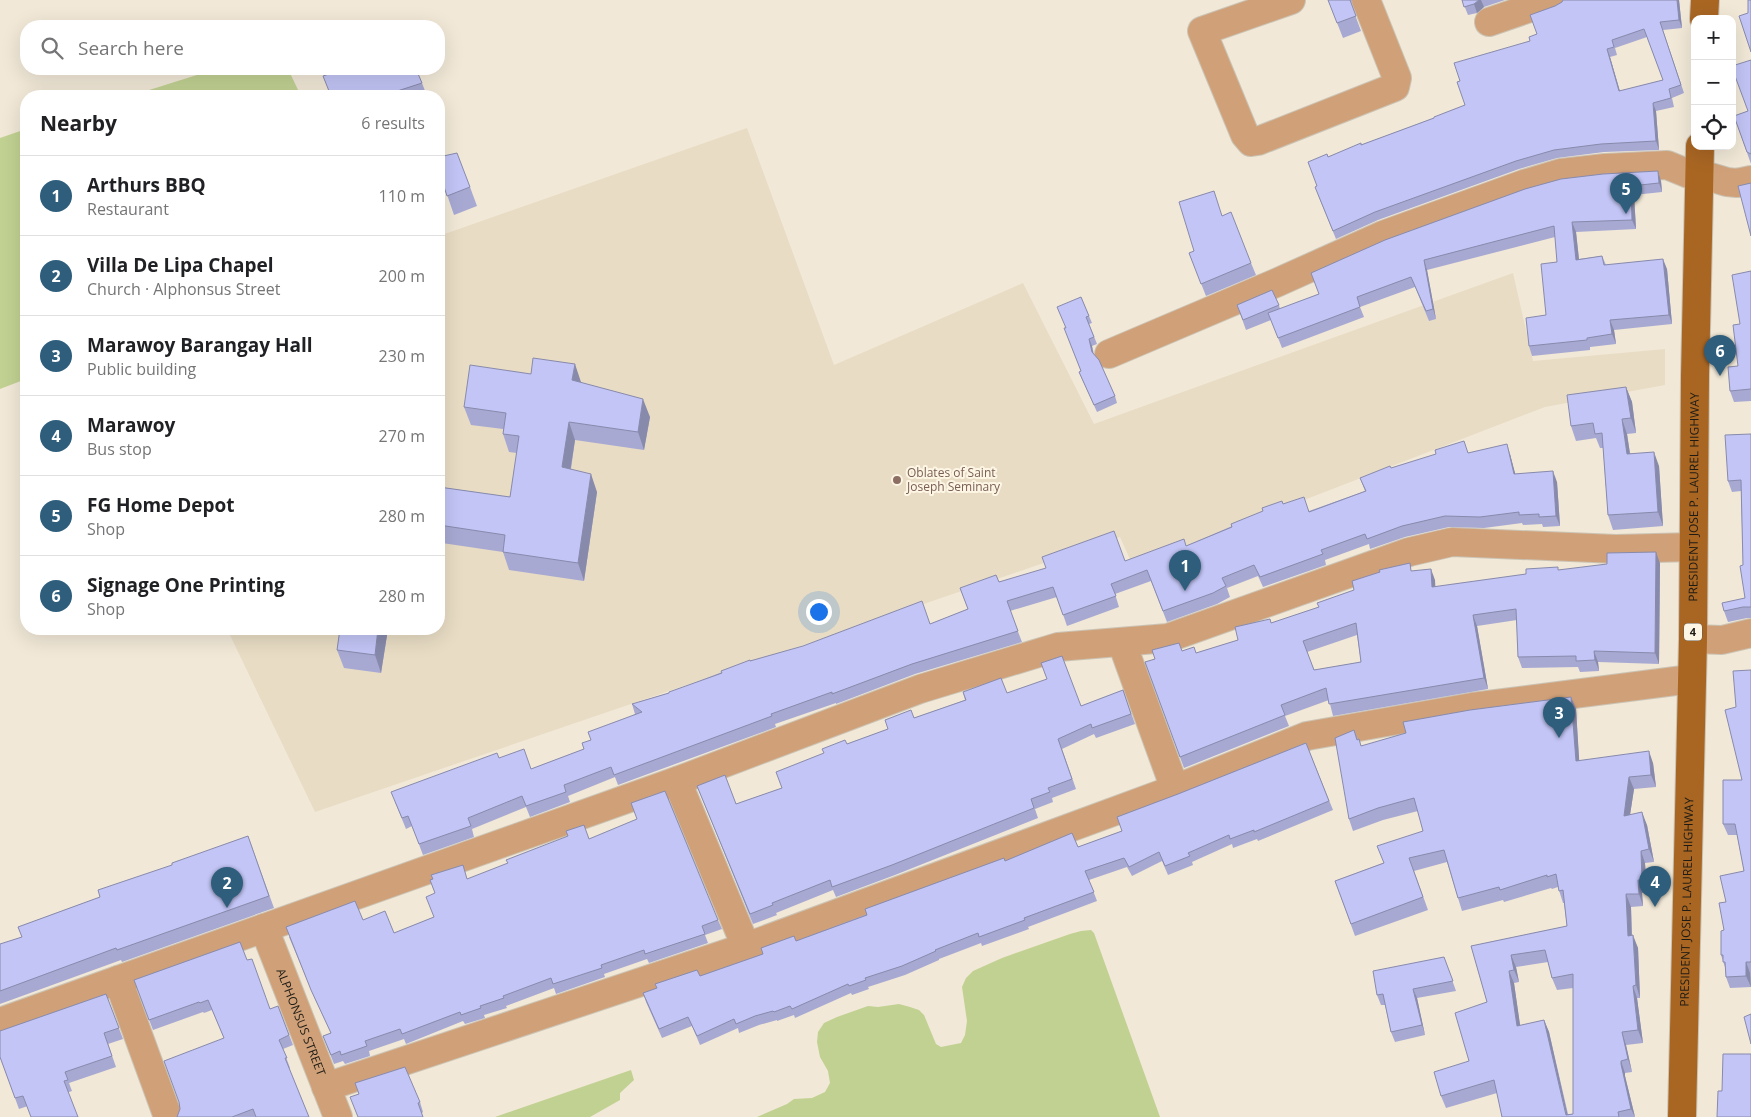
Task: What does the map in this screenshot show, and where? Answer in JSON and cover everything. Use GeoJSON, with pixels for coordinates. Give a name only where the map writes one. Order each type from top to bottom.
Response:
{"type":"FeatureCollection","features":[{"type":"Feature","properties":{"kind":"main road"},"geometry":{"type":"LineString","coordinates":[[1704,0],[1704,15]]}},
{"type":"Feature","properties":{"kind":"main road","name":"PRESIDENT JOSE P. LAUREL HIGHWAY"},"geometry":{"type":"LineString","coordinates":[[1682,1117],[1693,639],[1695,376],[1700,150]]}},
{"type":"Feature","properties":{"kind":"street"},"geometry":{"type":"LineString","coordinates":[[1291,0],[1202,31],[1245,134],[1251,142],[1258,141],[1395,87],[1398,78],[1366,0]]}},
{"type":"Feature","properties":{"kind":"street"},"geometry":{"type":"LineString","coordinates":[[1490,22],[1553,0]]}},
{"type":"Feature","properties":{"kind":"street"},"geometry":{"type":"LineString","coordinates":[[1109,354],[1383,235],[1524,184],[1561,173],[1667,165],[1700,176],[1738,183],[1751,180]]}},
{"type":"Feature","properties":{"kind":"street"},"geometry":{"type":"LineString","coordinates":[[0,1022],[677,781],[920,689],[1058,648],[1168,638],[1409,552],[1452,542],[1616,549],[1693,548]]}},
{"type":"Feature","properties":{"kind":"street"},"geometry":{"type":"LineString","coordinates":[[1693,639],[1722,640],[1751,633]]}},
{"type":"Feature","properties":{"kind":"street"},"geometry":{"type":"LineString","coordinates":[[1122,643],[1175,789]]}},
{"type":"Feature","properties":{"kind":"street"},"geometry":{"type":"LineString","coordinates":[[326,1087],[746,947],[1175,789],[1307,736],[1472,706],[1692,679]]}},
{"type":"Feature","properties":{"kind":"street"},"geometry":{"type":"LineString","coordinates":[[677,781],[746,947]]}},
{"type":"Feature","properties":{"kind":"street","name":"ALPHONSUS STREET"},"geometry":{"type":"LineString","coordinates":[[264,928],[338,1117]]}},
{"type":"Feature","properties":{"kind":"street"},"geometry":{"type":"LineString","coordinates":[[118,980],[168,1117]]}},
{"type":"Feature","properties":{"kind":"shaded area","name":"Oblates of Saint Joseph Seminary"},"geometry":{"type":"Polygon","coordinates":[[[747,128],[834,365],[1023,283],[1094,424],[1513,273],[1533,361],[1665,349],[1665,385],[1545,407],[1133,566],[1120,537],[315,812],[230,635],[445,635],[445,234],[747,128]]]}},
{"type":"Feature","properties":{"kind":"green space"},"geometry":{"type":"Polygon","coordinates":[[[197,75],[291,75],[298,90],[149,90],[197,75]]]}},
{"type":"Feature","properties":{"kind":"green space"},"geometry":{"type":"Polygon","coordinates":[[[20,131],[20,381],[0,389],[0,138],[20,131]]]}},
{"type":"Feature","properties":{"kind":"green space"},"geometry":{"type":"Polygon","coordinates":[[[1091,930],[1094,933],[1160,1117],[757,1117],[794,1099],[812,1098],[825,1092],[830,1083],[828,1071],[820,1057],[817,1042],[818,1032],[824,1023],[868,1006],[878,1007],[899,1004],[919,1010],[924,1015],[936,1044],[941,1047],[961,1043],[965,1035],[967,1021],[962,987],[966,978],[973,971],[1002,958],[1070,934],[1091,930]]]}},
{"type":"Feature","properties":{"kind":"green space"},"geometry":{"type":"Polygon","coordinates":[[[631,1070],[634,1080],[620,1093],[620,1100],[590,1117],[495,1117],[631,1070]]]}},
{"type":"Feature","properties":{"kind":"building"},"geometry":{"type":"Polygon","coordinates":[[[1328,0],[1350,0],[1356,16],[1337,23],[1328,0]]]}},
{"type":"Feature","properties":{"kind":"building"},"geometry":{"type":"Polygon","coordinates":[[[1462,0],[1479,0],[1474,4],[1464,7],[1462,0]]]}},
{"type":"Feature","properties":{"kind":"building"},"geometry":{"type":"Polygon","coordinates":[[[1563,0],[1677,0],[1679,20],[1660,22],[1681,85],[1669,89],[1671,98],[1653,103],[1656,141],[1601,144],[1554,150],[1516,161],[1375,212],[1333,231],[1315,187],[1317,186],[1308,162],[1327,154],[1328,157],[1465,105],[1457,82],[1460,81],[1454,63],[1530,41],[1529,37],[1537,34],[1530,15],[1563,0]],[[1644,29],[1612,40],[1614,47],[1607,49],[1619,91],[1663,80],[1644,29]]]}},
{"type":"Feature","properties":{"kind":"building"},"geometry":{"type":"Polygon","coordinates":[[[1748,0],[1751,0],[1751,52],[1739,16],[1748,13],[1748,0]]]}},
{"type":"Feature","properties":{"kind":"building"},"geometry":{"type":"Polygon","coordinates":[[[1751,60],[1751,154],[1747,152],[1736,122],[1736,115],[1748,111],[1736,79],[1736,65],[1751,60]]]}},
{"type":"Feature","properties":{"kind":"building"},"geometry":{"type":"Polygon","coordinates":[[[419,75],[422,83],[400,90],[329,90],[323,76],[419,75]]]}},
{"type":"Feature","properties":{"kind":"building"},"geometry":{"type":"Polygon","coordinates":[[[457,153],[470,187],[447,196],[445,190],[445,156],[457,153]]]}},
{"type":"Feature","properties":{"kind":"building"},"geometry":{"type":"Polygon","coordinates":[[[1658,171],[1659,183],[1631,186],[1632,220],[1572,222],[1576,260],[1602,256],[1604,265],[1663,259],[1669,315],[1610,320],[1612,334],[1587,338],[1587,340],[1529,346],[1526,318],[1546,315],[1541,264],[1557,262],[1554,226],[1424,260],[1433,309],[1426,311],[1411,277],[1357,297],[1360,307],[1278,338],[1268,313],[1319,294],[1311,273],[1385,240],[1525,189],[1561,179],[1603,174],[1658,171]]]}},
{"type":"Feature","properties":{"kind":"building"},"geometry":{"type":"Polygon","coordinates":[[[1751,183],[1751,236],[1738,186],[1751,183]]]}},
{"type":"Feature","properties":{"kind":"building"},"geometry":{"type":"Polygon","coordinates":[[[1214,191],[1222,216],[1231,212],[1251,263],[1201,284],[1189,253],[1194,251],[1179,202],[1214,191]]]}},
{"type":"Feature","properties":{"kind":"building"},"geometry":{"type":"Polygon","coordinates":[[[1751,271],[1751,389],[1730,391],[1728,367],[1738,366],[1733,325],[1740,324],[1732,275],[1751,271]]]}},
{"type":"Feature","properties":{"kind":"building"},"geometry":{"type":"Polygon","coordinates":[[[1272,290],[1279,305],[1243,320],[1237,305],[1272,290]]]}},
{"type":"Feature","properties":{"kind":"building"},"geometry":{"type":"Polygon","coordinates":[[[1081,297],[1089,316],[1086,317],[1094,337],[1089,339],[1092,352],[1099,360],[1115,396],[1094,405],[1079,372],[1081,371],[1057,307],[1081,297]]]}},
{"type":"Feature","properties":{"kind":"building"},"geometry":{"type":"Polygon","coordinates":[[[533,358],[575,364],[572,380],[643,399],[638,432],[569,422],[562,467],[591,474],[578,563],[503,552],[505,535],[445,526],[445,488],[510,497],[519,436],[503,434],[506,413],[464,407],[470,365],[531,374],[533,358]]]}},
{"type":"Feature","properties":{"kind":"building"},"geometry":{"type":"Polygon","coordinates":[[[1626,387],[1631,418],[1622,419],[1627,454],[1654,452],[1658,512],[1608,515],[1602,433],[1595,434],[1593,423],[1571,426],[1567,395],[1626,387]]]}},
{"type":"Feature","properties":{"kind":"building"},"geometry":{"type":"Polygon","coordinates":[[[1751,434],[1751,607],[1724,611],[1722,603],[1745,598],[1740,566],[1743,565],[1741,480],[1728,481],[1725,435],[1751,434]]]}},
{"type":"Feature","properties":{"kind":"building"},"geometry":{"type":"Polygon","coordinates":[[[1464,441],[1468,453],[1507,444],[1514,474],[1553,471],[1556,516],[1539,517],[1539,514],[1519,515],[1519,512],[1480,517],[1445,516],[1402,526],[1367,539],[1365,534],[1321,550],[1323,554],[1260,577],[1254,565],[1222,578],[1226,586],[1213,593],[1163,611],[1147,570],[1111,584],[1116,596],[1063,615],[1053,587],[1007,601],[1018,631],[912,664],[832,694],[832,692],[614,775],[611,767],[564,785],[566,792],[526,806],[522,796],[468,818],[471,826],[419,844],[408,816],[402,818],[391,792],[497,753],[499,758],[524,749],[531,769],[584,749],[582,743],[591,740],[588,732],[642,712],[632,704],[669,693],[750,660],[803,646],[922,601],[930,624],[968,609],[960,588],[996,575],[999,582],[1046,568],[1042,557],[1114,531],[1125,561],[1184,539],[1186,546],[1232,527],[1231,524],[1263,511],[1262,508],[1282,501],[1283,504],[1304,497],[1309,512],[1366,491],[1360,478],[1390,466],[1391,468],[1436,454],[1435,450],[1464,441]]]}},
{"type":"Feature","properties":{"kind":"building"},"geometry":{"type":"Polygon","coordinates":[[[1656,552],[1655,653],[1594,651],[1595,660],[1576,661],[1576,656],[1518,657],[1516,609],[1473,615],[1484,678],[1329,704],[1326,688],[1281,705],[1285,715],[1180,757],[1145,662],[1155,659],[1152,650],[1179,643],[1182,651],[1194,647],[1196,653],[1238,640],[1235,627],[1270,619],[1271,623],[1319,607],[1317,603],[1354,590],[1352,581],[1380,572],[1379,570],[1410,563],[1411,571],[1431,569],[1432,587],[1526,574],[1526,569],[1558,567],[1558,570],[1607,564],[1607,553],[1656,552]],[[1356,623],[1303,641],[1314,670],[1361,662],[1356,623]]]}},
{"type":"Feature","properties":{"kind":"building"},"geometry":{"type":"Polygon","coordinates":[[[339,635],[377,635],[375,655],[337,650],[339,635]]]}},
{"type":"Feature","properties":{"kind":"building"},"geometry":{"type":"Polygon","coordinates":[[[1062,656],[1081,706],[1123,690],[1131,714],[1092,728],[1091,724],[1058,739],[1072,779],[1048,788],[1050,792],[1031,799],[1034,808],[832,887],[830,880],[772,903],[773,905],[750,914],[697,786],[725,775],[736,804],[782,788],[776,772],[824,753],[822,749],[845,740],[847,744],[888,729],[885,720],[911,710],[914,718],[966,700],[963,692],[1001,678],[1007,693],[1047,679],[1041,663],[1062,656]]]}},
{"type":"Feature","properties":{"kind":"building"},"geometry":{"type":"Polygon","coordinates":[[[1751,670],[1751,962],[1746,962],[1746,976],[1726,977],[1725,962],[1723,962],[1723,955],[1721,955],[1721,931],[1724,930],[1719,903],[1726,902],[1720,876],[1744,871],[1735,824],[1723,824],[1723,780],[1742,780],[1725,710],[1736,707],[1733,671],[1751,670]]]}},
{"type":"Feature","properties":{"kind":"building"},"geometry":{"type":"Polygon","coordinates":[[[1571,697],[1576,761],[1649,751],[1651,775],[1629,777],[1624,816],[1642,812],[1649,849],[1641,851],[1642,880],[1638,880],[1639,894],[1626,894],[1628,936],[1633,935],[1636,985],[1633,986],[1638,1030],[1622,1032],[1628,1059],[1621,1061],[1621,1064],[1631,1109],[1618,1112],[1619,1117],[1502,1117],[1494,1080],[1441,1096],[1434,1072],[1469,1061],[1455,1013],[1487,1002],[1471,946],[1567,926],[1563,890],[1559,891],[1556,874],[1547,877],[1547,875],[1500,890],[1499,887],[1458,898],[1444,850],[1409,858],[1423,897],[1351,924],[1335,881],[1384,863],[1377,846],[1423,831],[1414,798],[1378,808],[1349,819],[1335,738],[1354,730],[1361,746],[1406,733],[1403,722],[1470,710],[1571,697]],[[1545,950],[1511,955],[1514,970],[1509,971],[1517,1026],[1544,1020],[1566,1115],[1573,1114],[1573,974],[1552,978],[1545,950]]]}},
{"type":"Feature","properties":{"kind":"building"},"geometry":{"type":"Polygon","coordinates":[[[1306,743],[1329,801],[1254,832],[1254,830],[1230,839],[1229,835],[1188,853],[1190,856],[1165,866],[1159,852],[1129,867],[1124,858],[1085,871],[1094,892],[979,937],[978,933],[935,950],[902,966],[865,978],[866,980],[849,986],[848,984],[792,1009],[790,1006],[755,1016],[736,1024],[734,1019],[697,1036],[688,1017],[659,1029],[643,993],[657,988],[655,984],[697,970],[700,976],[763,954],[761,948],[794,936],[796,941],[867,915],[865,909],[1004,858],[1005,861],[1072,833],[1078,847],[1122,831],[1117,817],[1306,743]]]}},
{"type":"Feature","properties":{"kind":"building"},"geometry":{"type":"Polygon","coordinates":[[[665,791],[718,920],[702,926],[705,934],[645,954],[644,950],[601,965],[602,968],[553,984],[551,978],[503,996],[504,998],[461,1015],[460,1012],[402,1034],[400,1029],[365,1041],[367,1046],[341,1055],[340,1051],[331,1055],[323,1036],[331,1033],[311,990],[286,927],[355,901],[363,920],[385,911],[394,933],[434,917],[426,897],[435,893],[430,880],[433,879],[431,875],[463,865],[467,879],[508,863],[506,860],[568,836],[566,831],[584,825],[589,839],[637,819],[631,803],[665,791]]]}},
{"type":"Feature","properties":{"kind":"building"},"geometry":{"type":"Polygon","coordinates":[[[248,836],[269,896],[117,950],[116,948],[0,991],[0,944],[22,937],[18,927],[100,897],[98,890],[172,865],[172,863],[248,836]]]}},
{"type":"Feature","properties":{"kind":"building"},"geometry":{"type":"Polygon","coordinates":[[[240,942],[247,960],[252,959],[270,1009],[278,1006],[289,1035],[279,1040],[309,1117],[256,1117],[253,1109],[232,1117],[177,1117],[180,1109],[179,1102],[164,1061],[224,1038],[208,1000],[149,1020],[134,980],[240,942]]]}},
{"type":"Feature","properties":{"kind":"building"},"geometry":{"type":"Polygon","coordinates":[[[1444,957],[1453,981],[1413,989],[1422,1025],[1391,1032],[1383,994],[1377,995],[1373,971],[1444,957]]]}},
{"type":"Feature","properties":{"kind":"building"},"geometry":{"type":"Polygon","coordinates":[[[106,994],[119,1028],[104,1033],[112,1056],[65,1072],[68,1080],[64,1081],[78,1117],[31,1117],[23,1096],[15,1098],[0,1057],[0,1031],[106,994]]]}},
{"type":"Feature","properties":{"kind":"building"},"geometry":{"type":"Polygon","coordinates":[[[1751,1014],[1751,1044],[1744,1017],[1751,1014]]]}},
{"type":"Feature","properties":{"kind":"building"},"geometry":{"type":"Polygon","coordinates":[[[1723,1054],[1751,1054],[1751,1117],[1717,1117],[1718,1091],[1722,1091],[1723,1054]]]}},
{"type":"Feature","properties":{"kind":"building"},"geometry":{"type":"Polygon","coordinates":[[[405,1067],[420,1102],[418,1103],[423,1117],[358,1117],[350,1097],[359,1094],[355,1083],[405,1067]]]}},
{"type":"Feature","properties":{"kind":"place","name":"FG Home Depot"},"geometry":{"type":"Point","coordinates":[1626,214]}},
{"type":"Feature","properties":{"kind":"place","name":"Signage One Printing"},"geometry":{"type":"Point","coordinates":[1720,376]}},
{"type":"Feature","properties":{"kind":"place","name":"Oblates of Saint Joseph Seminary"},"geometry":{"type":"Point","coordinates":[897,480]}},
{"type":"Feature","properties":{"kind":"place","name":"Arthurs BBQ"},"geometry":{"type":"Point","coordinates":[1185,591]}},
{"type":"Feature","properties":{"kind":"place","name":"Marawoy Barangay Hall"},"geometry":{"type":"Point","coordinates":[1559,738]}},
{"type":"Feature","properties":{"kind":"place","name":"Marawoy"},"geometry":{"type":"Point","coordinates":[1655,907]}},
{"type":"Feature","properties":{"kind":"place","name":"Villa De Lipa Chapel"},"geometry":{"type":"Point","coordinates":[227,908]}}]}
